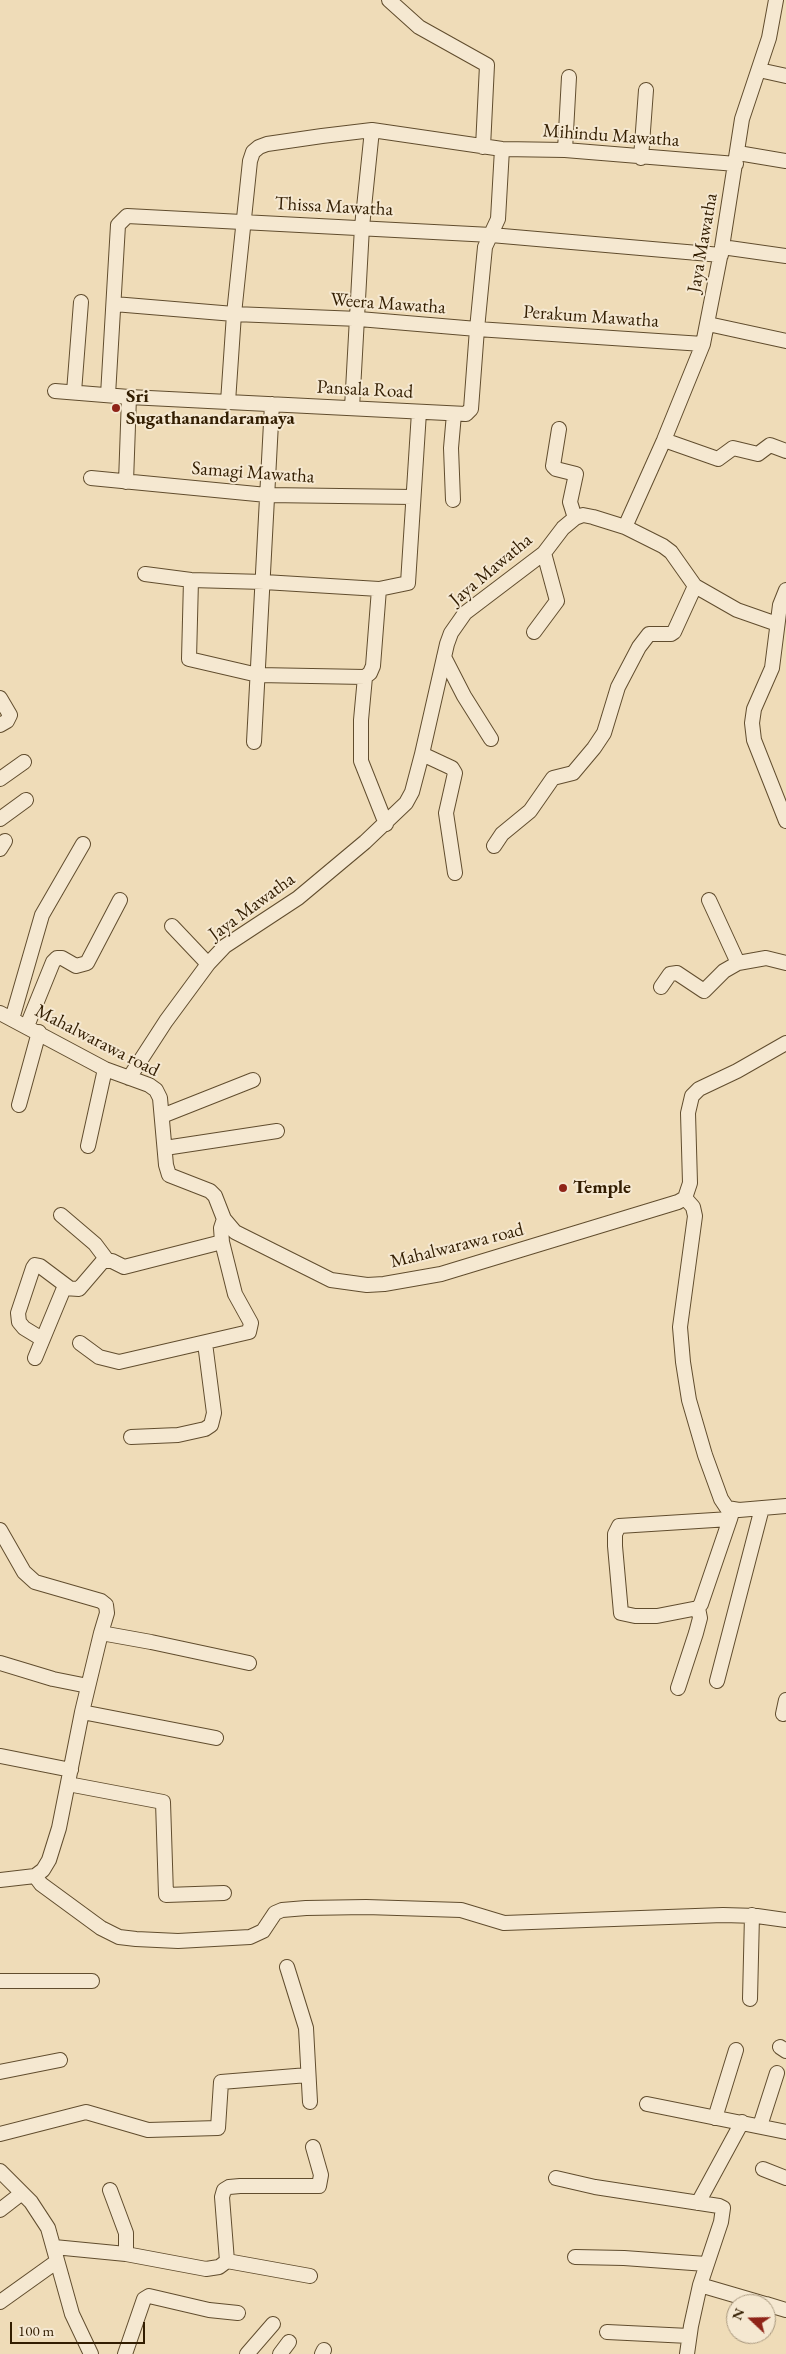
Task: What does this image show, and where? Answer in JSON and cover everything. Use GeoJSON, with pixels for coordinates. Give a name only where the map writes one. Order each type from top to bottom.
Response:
{"type":"FeatureCollection","features":[{"type":"Feature","properties":{"kind":"street"},"geometry":{"type":"LineString","coordinates":[[390,0],[419,28],[487,65],[483,147]]}},
{"type":"Feature","properties":{"kind":"street","name":"Jaya Mawatha"},"geometry":{"type":"LineString","coordinates":[[625,527],[664,440],[703,344],[722,251],[743,113],[759,70],[774,20],[776,0]]}},
{"type":"Feature","properties":{"kind":"street"},"geometry":{"type":"LineString","coordinates":[[759,70],[786,76]]}},
{"type":"Feature","properties":{"kind":"street"},"geometry":{"type":"LineString","coordinates":[[565,150],[569,77]]}},
{"type":"Feature","properties":{"kind":"street"},"geometry":{"type":"LineString","coordinates":[[641,158],[646,90]]}},
{"type":"Feature","properties":{"kind":"street"},"geometry":{"type":"LineString","coordinates":[[352,408],[359,319],[362,227],[372,130]]}},
{"type":"Feature","properties":{"kind":"street","name":"Mihindu Mawatha"},"geometry":{"type":"LineString","coordinates":[[228,402],[234,314],[250,161],[253,152],[259,147],[322,136],[372,130],[502,149],[565,150],[641,158],[737,158],[786,161]]}},
{"type":"Feature","properties":{"kind":"street"},"geometry":{"type":"LineString","coordinates":[[453,500],[451,448],[454,414],[466,414],[471,409],[484,247],[498,220],[502,149]]}},
{"type":"Feature","properties":{"kind":"street","name":"Thissa Mawatha"},"geometry":{"type":"LineString","coordinates":[[108,395],[118,225],[127,216],[362,227],[786,256]]}},
{"type":"Feature","properties":{"kind":"street"},"geometry":{"type":"LineString","coordinates":[[74,392],[81,302]]}},
{"type":"Feature","properties":{"kind":"street","name":"Weera Mawatha"},"geometry":{"type":"LineString","coordinates":[[114,304],[234,314],[359,319],[477,329]]}},
{"type":"Feature","properties":{"kind":"street"},"geometry":{"type":"LineString","coordinates":[[708,324],[786,341]]}},
{"type":"Feature","properties":{"kind":"street","name":"Perakum Mawatha"},"geometry":{"type":"LineString","coordinates":[[477,329],[703,344]]}},
{"type":"Feature","properties":{"kind":"street","name":"Pansala Road"},"geometry":{"type":"LineString","coordinates":[[55,391],[129,397],[454,414]]}},
{"type":"Feature","properties":{"kind":"street"},"geometry":{"type":"LineString","coordinates":[[126,482],[129,397]]}},
{"type":"Feature","properties":{"kind":"street"},"geometry":{"type":"LineString","coordinates":[[254,742],[272,404]]}},
{"type":"Feature","properties":{"kind":"street"},"geometry":{"type":"LineString","coordinates":[[145,574],[191,580],[379,589],[408,583],[419,412]]}},
{"type":"Feature","properties":{"kind":"street"},"geometry":{"type":"LineString","coordinates":[[559,429],[554,466],[556,469],[576,474],[570,502],[574,518],[583,515],[593,516],[625,527],[671,552],[694,586],[737,610],[777,624]]}},
{"type":"Feature","properties":{"kind":"street"},"geometry":{"type":"LineString","coordinates":[[664,440],[718,459],[734,448],[758,454],[770,445],[786,451]]}},
{"type":"Feature","properties":{"kind":"street","name":"Samagi Mawatha"},"geometry":{"type":"LineString","coordinates":[[91,478],[267,495],[413,497]]}},
{"type":"Feature","properties":{"kind":"street","name":"Jaya Mawatha"},"geometry":{"type":"LineString","coordinates":[[129,1078],[166,1021],[208,964],[232,941],[298,898],[386,824],[410,797],[451,633],[465,613],[544,553],[563,528],[574,518]]}},
{"type":"Feature","properties":{"kind":"street"},"geometry":{"type":"LineString","coordinates":[[534,632],[557,601],[544,553]]}},
{"type":"Feature","properties":{"kind":"street"},"geometry":{"type":"LineString","coordinates":[[191,580],[189,659],[221,668],[258,675],[364,678],[370,674],[373,666],[379,589]]}},
{"type":"Feature","properties":{"kind":"street"},"geometry":{"type":"LineString","coordinates":[[494,846],[502,834],[530,811],[554,778],[573,773],[594,748],[604,733],[618,687],[639,647],[649,634],[671,634],[674,632],[694,586]]}},
{"type":"Feature","properties":{"kind":"street"},"geometry":{"type":"LineString","coordinates":[[786,590],[780,605],[772,668],[754,709],[752,723],[754,740],[786,821]]}},
{"type":"Feature","properties":{"kind":"street"},"geometry":{"type":"LineString","coordinates":[[444,657],[464,696],[491,739]]}},
{"type":"Feature","properties":{"kind":"street"},"geometry":{"type":"LineString","coordinates":[[364,678],[360,727],[361,761],[386,824]]}},
{"type":"Feature","properties":{"kind":"street"},"geometry":{"type":"LineString","coordinates":[[0,698],[10,716],[7,721],[0,725]]}},
{"type":"Feature","properties":{"kind":"street"},"geometry":{"type":"LineString","coordinates":[[422,754],[452,768],[455,773],[446,814],[455,873]]}},
{"type":"Feature","properties":{"kind":"street"},"geometry":{"type":"LineString","coordinates":[[0,779],[24,762]]}},
{"type":"Feature","properties":{"kind":"street"},"geometry":{"type":"LineString","coordinates":[[0,819],[26,800]]}},
{"type":"Feature","properties":{"kind":"street"},"geometry":{"type":"LineString","coordinates":[[6,1016],[42,915],[83,844]]}},
{"type":"Feature","properties":{"kind":"street"},"geometry":{"type":"LineString","coordinates":[[19,1105],[33,1029],[53,962],[57,958],[62,958],[76,966],[87,962],[120,900]]}},
{"type":"Feature","properties":{"kind":"street"},"geometry":{"type":"LineString","coordinates":[[709,900],[738,963]]}},
{"type":"Feature","properties":{"kind":"street"},"geometry":{"type":"LineString","coordinates":[[172,926],[208,964]]}},
{"type":"Feature","properties":{"kind":"street"},"geometry":{"type":"LineString","coordinates":[[661,986],[670,974],[677,973],[704,990],[724,971],[738,963],[766,958],[786,964]]}},
{"type":"Feature","properties":{"kind":"street","name":"Mahalwarawa road"},"geometry":{"type":"LineString","coordinates":[[6,1016],[105,1069],[149,1085],[156,1090],[160,1098],[169,1175],[210,1191],[215,1196],[224,1219],[235,1232],[315,1273],[346,1283],[384,1284],[441,1274],[618,1218],[671,1205],[685,1198]]}},
{"type":"Feature","properties":{"kind":"street"},"geometry":{"type":"LineString","coordinates":[[731,1514],[721,1499],[705,1455],[689,1400],[683,1362],[680,1326],[695,1216],[693,1207],[685,1198],[690,1183],[688,1114],[692,1096],[699,1089],[737,1071],[786,1043]]}},
{"type":"Feature","properties":{"kind":"street"},"geometry":{"type":"LineString","coordinates":[[88,1146],[105,1069]]}},
{"type":"Feature","properties":{"kind":"street"},"geometry":{"type":"LineString","coordinates":[[162,1116],[253,1080]]}},
{"type":"Feature","properties":{"kind":"street"},"geometry":{"type":"LineString","coordinates":[[165,1148],[277,1131]]}},
{"type":"Feature","properties":{"kind":"street"},"geometry":{"type":"LineString","coordinates":[[61,1215],[95,1244],[107,1260],[124,1267],[222,1242]]}},
{"type":"Feature","properties":{"kind":"street"},"geometry":{"type":"LineString","coordinates":[[80,1343],[99,1357],[119,1362],[244,1334],[250,1328],[248,1317],[234,1294],[222,1242],[221,1228],[224,1219]]}},
{"type":"Feature","properties":{"kind":"street"},"geometry":{"type":"LineString","coordinates":[[42,1339],[24,1328],[19,1322],[18,1312],[32,1268],[36,1265],[40,1266],[68,1287],[79,1289],[99,1265],[107,1260]]}},
{"type":"Feature","properties":{"kind":"street"},"geometry":{"type":"LineString","coordinates":[[35,1358],[62,1290],[68,1287]]}},
{"type":"Feature","properties":{"kind":"street"},"geometry":{"type":"LineString","coordinates":[[130,1436],[178,1435],[205,1429],[211,1425],[214,1413],[205,1343]]}},
{"type":"Feature","properties":{"kind":"street"},"geometry":{"type":"LineString","coordinates":[[731,1514],[701,1604],[698,1608],[657,1616],[635,1616],[621,1613],[615,1546],[616,1529],[623,1525],[731,1514],[786,1506]]}},
{"type":"Feature","properties":{"kind":"street"},"geometry":{"type":"LineString","coordinates":[[717,1681],[762,1508]]}},
{"type":"Feature","properties":{"kind":"street"},"geometry":{"type":"LineString","coordinates":[[0,1530],[24,1572],[35,1582],[101,1601],[106,1605],[107,1613],[82,1712],[55,1847],[43,1870],[35,1876],[0,1880]]}},
{"type":"Feature","properties":{"kind":"street"},"geometry":{"type":"LineString","coordinates":[[678,1688],[700,1618],[698,1608]]}},
{"type":"Feature","properties":{"kind":"street"},"geometry":{"type":"LineString","coordinates":[[101,1633],[249,1663]]}},
{"type":"Feature","properties":{"kind":"street"},"geometry":{"type":"LineString","coordinates":[[0,1663],[53,1679],[88,1686]]}},
{"type":"Feature","properties":{"kind":"street"},"geometry":{"type":"LineString","coordinates":[[783,1714],[786,1700]]}},
{"type":"Feature","properties":{"kind":"street"},"geometry":{"type":"LineString","coordinates":[[82,1712],[216,1738]]}},
{"type":"Feature","properties":{"kind":"street"},"geometry":{"type":"LineString","coordinates":[[1,1756],[70,1770]]}},
{"type":"Feature","properties":{"kind":"street"},"geometry":{"type":"LineString","coordinates":[[68,1784],[163,1802],[166,1895],[224,1893]]}},
{"type":"Feature","properties":{"kind":"street"},"geometry":{"type":"LineString","coordinates":[[35,1876],[41,1884],[109,1932],[119,1937],[144,1940],[178,1941],[250,1937],[263,1932],[275,1913],[282,1910],[306,1908],[366,1907],[462,1910],[504,1923],[752,1915],[786,1920]]}},
{"type":"Feature","properties":{"kind":"street"},"geometry":{"type":"LineString","coordinates":[[750,1999],[752,1915]]}},
{"type":"Feature","properties":{"kind":"street"},"geometry":{"type":"LineString","coordinates":[[286,1967],[306,2028],[310,2102]]}},
{"type":"Feature","properties":{"kind":"street"},"geometry":{"type":"LineString","coordinates":[[0,1981],[92,1981]]}},
{"type":"Feature","properties":{"kind":"street"},"geometry":{"type":"LineString","coordinates":[[715,2118],[736,2050]]}},
{"type":"Feature","properties":{"kind":"street"},"geometry":{"type":"LineString","coordinates":[[0,2072],[60,2060]]}},
{"type":"Feature","properties":{"kind":"street"},"geometry":{"type":"LineString","coordinates":[[760,2126],[777,2073]]}},
{"type":"Feature","properties":{"kind":"street"},"geometry":{"type":"LineString","coordinates":[[0,2134],[58,2121],[86,2112],[148,2130],[218,2128],[221,2082],[308,2075]]}},
{"type":"Feature","properties":{"kind":"street"},"geometry":{"type":"LineString","coordinates":[[647,2104],[786,2132]]}},
{"type":"Feature","properties":{"kind":"street"},"geometry":{"type":"LineString","coordinates":[[698,2203],[742,2122]]}},
{"type":"Feature","properties":{"kind":"street"},"geometry":{"type":"LineString","coordinates":[[227,2261],[222,2198],[224,2190],[229,2187],[240,2186],[319,2186],[321,2175],[313,2147]]}},
{"type":"Feature","properties":{"kind":"street"},"geometry":{"type":"LineString","coordinates":[[763,2169],[786,2178]]}},
{"type":"Feature","properties":{"kind":"street"},"geometry":{"type":"LineString","coordinates":[[0,2171],[22,2193],[48,2228],[72,2314],[92,2354]]}},
{"type":"Feature","properties":{"kind":"street"},"geometry":{"type":"LineString","coordinates":[[556,2178],[595,2187],[723,2208],[721,2222],[700,2285],[687,2354]]}},
{"type":"Feature","properties":{"kind":"street"},"geometry":{"type":"LineString","coordinates":[[110,2190],[126,2233],[126,2254]]}},
{"type":"Feature","properties":{"kind":"street"},"geometry":{"type":"LineString","coordinates":[[0,2210],[22,2193]]}},
{"type":"Feature","properties":{"kind":"street"},"geometry":{"type":"LineString","coordinates":[[54,2247],[126,2254],[206,2270],[219,2267],[227,2261],[310,2276]]}},
{"type":"Feature","properties":{"kind":"street"},"geometry":{"type":"LineString","coordinates":[[575,2257],[624,2258],[706,2264]]}},
{"type":"Feature","properties":{"kind":"street"},"geometry":{"type":"LineString","coordinates":[[0,2302],[56,2262]]}},
{"type":"Feature","properties":{"kind":"street"},"geometry":{"type":"LineString","coordinates":[[700,2285],[731,2294]]}},
{"type":"Feature","properties":{"kind":"street"},"geometry":{"type":"LineString","coordinates":[[125,2354],[144,2299],[149,2296],[209,2310],[238,2313]]}},
{"type":"Feature","properties":{"kind":"street"},"geometry":{"type":"LineString","coordinates":[[247,2354],[273,2324]]}},
{"type":"Feature","properties":{"kind":"street"},"geometry":{"type":"LineString","coordinates":[[606,2332],[689,2336]]}},
{"type":"Feature","properties":{"kind":"street"},"geometry":{"type":"LineString","coordinates":[[280,2354],[289,2342]]}},
{"type":"Feature","properties":{"kind":"place","name":"Sri Sugathanandaramaya"},"geometry":{"type":"Point","coordinates":[116,408]}},
{"type":"Feature","properties":{"kind":"place","name":"Temple"},"geometry":{"type":"Point","coordinates":[563,1188]}}]}
